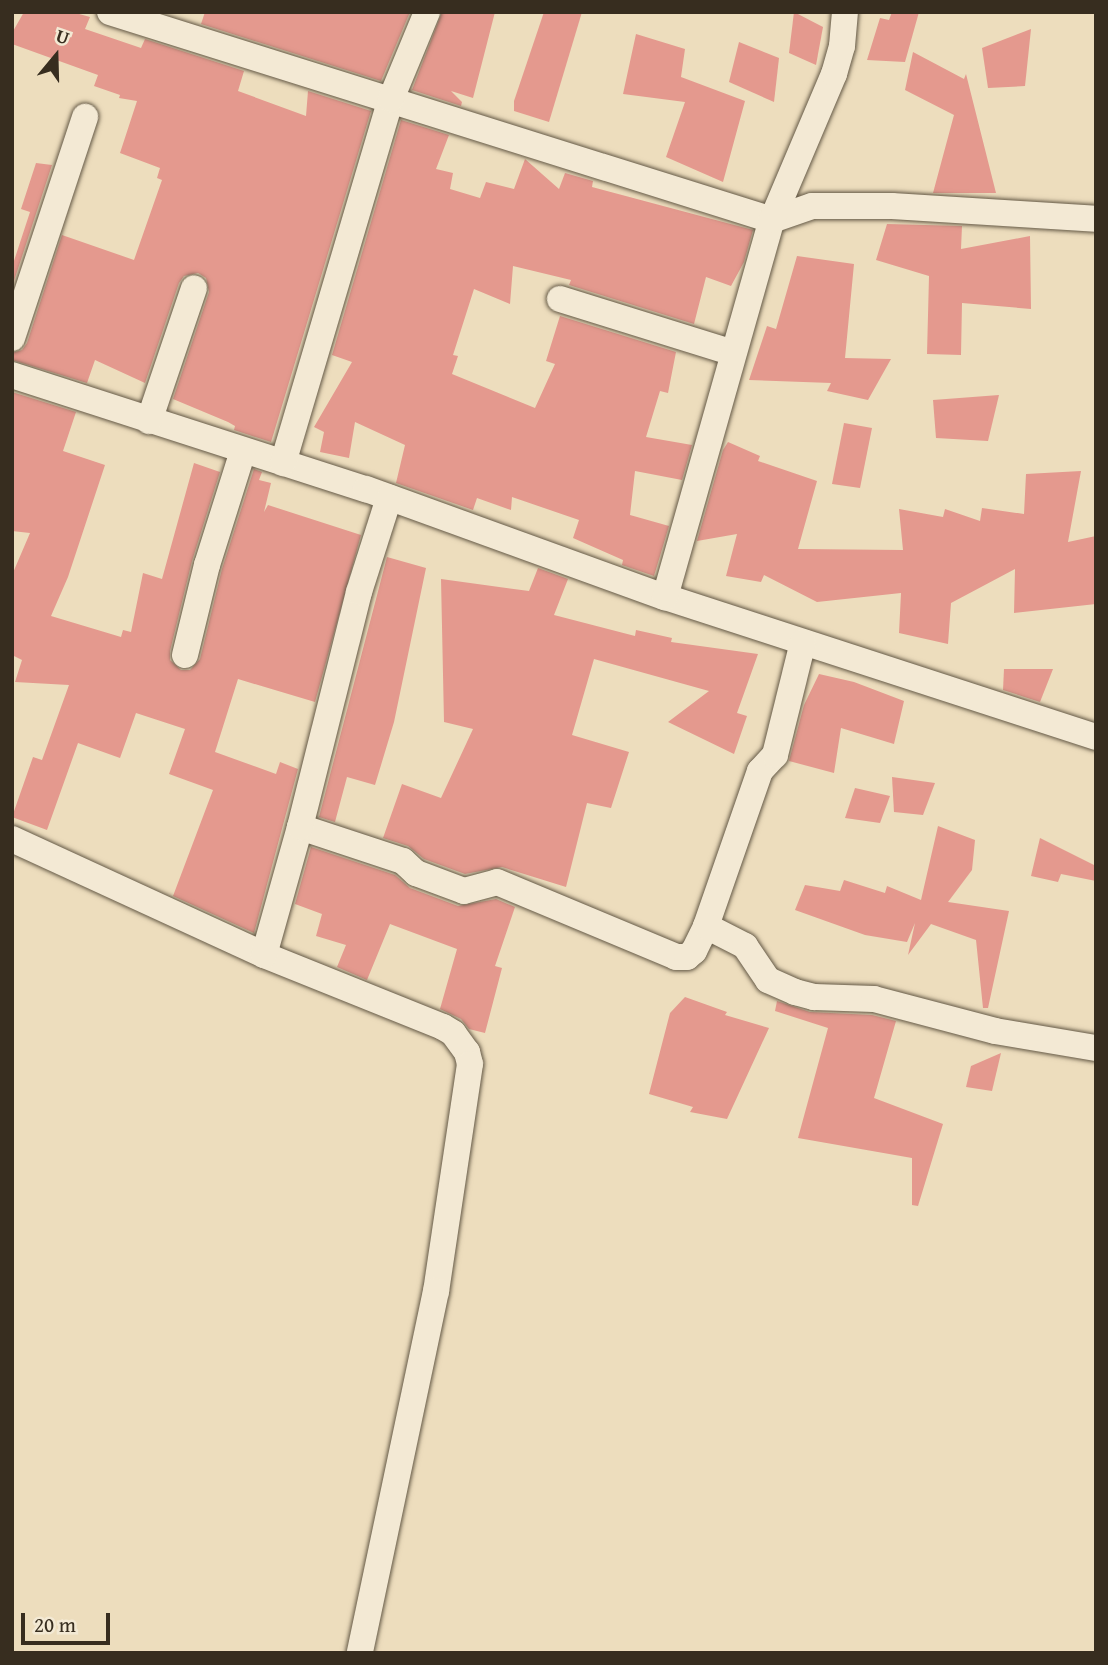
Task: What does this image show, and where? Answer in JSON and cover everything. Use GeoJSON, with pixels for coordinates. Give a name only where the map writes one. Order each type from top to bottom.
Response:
{"type":"FeatureCollection","features":[{"type":"Feature","properties":{"kind":"street"},"geometry":{"type":"LineString","coordinates":[[110,12],[772,220],[812,205],[892,206],[1096,219]]}},
{"type":"Feature","properties":{"kind":"street"},"geometry":{"type":"LineString","coordinates":[[283,463],[391,99],[427,12]]}},
{"type":"Feature","properties":{"kind":"street"},"geometry":{"type":"LineString","coordinates":[[665,597],[772,220],[834,74],[842,46],[845,12]]}},
{"type":"Feature","properties":{"kind":"street"},"geometry":{"type":"LineString","coordinates":[[12,338],[85,117]]}},
{"type":"Feature","properties":{"kind":"street"},"geometry":{"type":"LineString","coordinates":[[149,421],[194,288]]}},
{"type":"Feature","properties":{"kind":"street"},"geometry":{"type":"LineString","coordinates":[[560,299],[733,353]]}},
{"type":"Feature","properties":{"kind":"street"},"geometry":{"type":"LineString","coordinates":[[12,375],[389,498],[665,597],[1096,737]]}},
{"type":"Feature","properties":{"kind":"street"},"geometry":{"type":"LineString","coordinates":[[185,655],[207,565],[243,451]]}},
{"type":"Feature","properties":{"kind":"street"},"geometry":{"type":"LineString","coordinates":[[264,955],[300,827],[359,592],[389,498]]}},
{"type":"Feature","properties":{"kind":"street"},"geometry":{"type":"LineString","coordinates":[[300,827],[403,861],[416,873],[464,891],[497,882],[676,957],[687,957],[694,951],[706,926],[760,771],[775,755],[803,642]]}},
{"type":"Feature","properties":{"kind":"street"},"geometry":{"type":"LineString","coordinates":[[12,839],[264,955],[443,1027],[461,1044],[470,1064],[436,1291],[360,1653]]}},
{"type":"Feature","properties":{"kind":"street"},"geometry":{"type":"LineString","coordinates":[[706,926],[745,946],[768,980],[795,992],[814,997],[874,999],[995,1031],[1096,1048]]}},
{"type":"Feature","properties":{"kind":"building"},"geometry":{"type":"Polygon","coordinates":[[[24,12],[72,12],[90,17],[85,29],[141,48],[145,39],[244,71],[238,91],[306,116],[308,91],[371,111],[271,442],[234,430],[235,426],[228,422],[173,399],[209,292],[206,278],[198,273],[184,276],[179,283],[145,383],[95,360],[87,383],[12,360],[12,353],[22,350],[27,343],[62,235],[134,260],[162,180],[157,178],[160,168],[120,153],[137,101],[119,98],[120,95],[94,86],[98,75],[12,44],[12,33],[24,12]]]}},
{"type":"Feature","properties":{"kind":"building"},"geometry":{"type":"Polygon","coordinates":[[[205,12],[410,12],[381,81],[201,24],[205,12]]]}},
{"type":"Feature","properties":{"kind":"building"},"geometry":{"type":"Polygon","coordinates":[[[442,12],[495,12],[473,98],[451,91],[462,102],[461,106],[412,90],[442,12]]]}},
{"type":"Feature","properties":{"kind":"building"},"geometry":{"type":"Polygon","coordinates":[[[544,12],[582,12],[549,122],[514,111],[514,101],[544,12]]]}},
{"type":"Feature","properties":{"kind":"building"},"geometry":{"type":"Polygon","coordinates":[[[794,12],[823,27],[816,65],[789,53],[794,12]]]}},
{"type":"Feature","properties":{"kind":"building"},"geometry":{"type":"Polygon","coordinates":[[[892,12],[919,12],[905,62],[867,60],[880,18],[889,20],[892,12]]]}},
{"type":"Feature","properties":{"kind":"building"},"geometry":{"type":"Polygon","coordinates":[[[1031,29],[1025,86],[988,88],[982,48],[1031,29]]]}},
{"type":"Feature","properties":{"kind":"building"},"geometry":{"type":"Polygon","coordinates":[[[636,34],[685,49],[681,77],[745,101],[723,182],[666,157],[685,102],[623,94],[636,34]]]}},
{"type":"Feature","properties":{"kind":"building"},"geometry":{"type":"Polygon","coordinates":[[[739,42],[779,58],[774,102],[729,82],[739,42]]]}},
{"type":"Feature","properties":{"kind":"building"},"geometry":{"type":"Polygon","coordinates":[[[913,52],[964,79],[966,74],[996,193],[933,193],[954,115],[905,90],[913,52]]]}},
{"type":"Feature","properties":{"kind":"building"},"geometry":{"type":"Polygon","coordinates":[[[401,120],[449,135],[436,169],[453,173],[450,189],[480,198],[486,182],[514,189],[525,159],[559,189],[565,173],[593,181],[592,187],[753,230],[744,262],[731,286],[706,277],[694,324],[569,285],[571,280],[513,266],[510,304],[474,289],[453,355],[458,356],[452,374],[535,408],[555,364],[546,361],[560,316],[676,352],[668,393],[660,391],[646,437],[692,445],[682,480],[635,471],[630,515],[669,526],[654,576],[622,565],[623,560],[573,538],[579,520],[512,497],[511,510],[477,498],[473,510],[396,483],[405,445],[355,422],[349,458],[320,452],[324,432],[314,427],[352,362],[332,355],[401,120]]]}},
{"type":"Feature","properties":{"kind":"building"},"geometry":{"type":"Polygon","coordinates":[[[36,163],[52,165],[12,287],[12,267],[30,212],[21,209],[36,163]]]}},
{"type":"Feature","properties":{"kind":"building"},"geometry":{"type":"Polygon","coordinates":[[[887,224],[962,226],[961,249],[1030,236],[1031,309],[962,303],[961,355],[927,354],[929,276],[876,260],[887,224]]]}},
{"type":"Feature","properties":{"kind":"building"},"geometry":{"type":"Polygon","coordinates":[[[797,256],[854,264],[845,358],[891,359],[868,400],[827,391],[831,383],[749,380],[767,326],[776,329],[797,256]]]}},
{"type":"Feature","properties":{"kind":"building"},"geometry":{"type":"Polygon","coordinates":[[[12,392],[76,412],[63,451],[105,465],[68,577],[51,616],[121,637],[123,630],[131,632],[143,573],[162,579],[194,463],[220,472],[192,561],[170,651],[170,660],[181,670],[190,670],[200,659],[222,569],[254,469],[262,472],[259,480],[271,483],[264,512],[268,505],[361,535],[315,702],[238,679],[215,752],[276,774],[280,762],[298,769],[254,933],[173,896],[213,790],[169,774],[185,729],[136,713],[120,758],[78,743],[47,830],[12,817],[33,757],[42,760],[69,685],[15,682],[22,660],[12,655],[12,575],[30,533],[12,531],[12,392]]]}},
{"type":"Feature","properties":{"kind":"building"},"geometry":{"type":"Polygon","coordinates":[[[999,395],[988,441],[936,438],[933,400],[999,395]]]}},
{"type":"Feature","properties":{"kind":"building"},"geometry":{"type":"Polygon","coordinates":[[[844,423],[872,428],[860,488],[832,484],[844,423]]]}},
{"type":"Feature","properties":{"kind":"building"},"geometry":{"type":"Polygon","coordinates":[[[728,442],[760,456],[758,461],[817,481],[798,549],[903,550],[899,509],[943,517],[945,509],[980,521],[982,508],[1024,514],[1026,474],[1081,471],[1068,542],[1096,536],[1096,604],[1014,613],[1015,569],[951,603],[948,644],[899,633],[901,593],[817,602],[764,575],[761,582],[726,576],[737,534],[697,541],[723,450],[728,442]]]}},
{"type":"Feature","properties":{"kind":"building"},"geometry":{"type":"Polygon","coordinates":[[[387,557],[426,568],[394,722],[375,785],[347,777],[335,822],[319,817],[387,557]]]}},
{"type":"Feature","properties":{"kind":"building"},"geometry":{"type":"Polygon","coordinates":[[[538,568],[568,579],[554,615],[635,636],[636,630],[672,638],[671,642],[758,654],[737,713],[747,716],[734,754],[668,722],[709,691],[594,659],[572,735],[629,752],[611,808],[587,803],[566,887],[502,867],[465,874],[424,859],[408,846],[383,838],[402,784],[441,798],[473,729],[444,722],[441,579],[529,591],[538,568]]]}},
{"type":"Feature","properties":{"kind":"building"},"geometry":{"type":"Polygon","coordinates":[[[1004,669],[1053,669],[1040,702],[1003,690],[1004,669]]]}},
{"type":"Feature","properties":{"kind":"building"},"geometry":{"type":"Polygon","coordinates":[[[819,674],[854,682],[904,701],[894,744],[841,728],[834,773],[789,761],[804,705],[819,674]]]}},
{"type":"Feature","properties":{"kind":"building"},"geometry":{"type":"Polygon","coordinates":[[[892,777],[935,783],[923,815],[894,812],[892,777]]]}},
{"type":"Feature","properties":{"kind":"building"},"geometry":{"type":"Polygon","coordinates":[[[855,788],[890,796],[880,823],[845,818],[855,788]]]}},
{"type":"Feature","properties":{"kind":"building"},"geometry":{"type":"Polygon","coordinates":[[[938,826],[975,840],[972,870],[948,902],[1009,911],[988,1008],[983,1008],[976,940],[931,924],[908,955],[915,923],[907,942],[865,935],[795,910],[805,885],[840,891],[844,880],[885,893],[887,886],[921,900],[938,826]]]}},
{"type":"Feature","properties":{"kind":"building"},"geometry":{"type":"Polygon","coordinates":[[[1040,838],[1096,866],[1096,881],[1061,874],[1058,882],[1031,876],[1040,838]]]}},
{"type":"Feature","properties":{"kind":"building"},"geometry":{"type":"Polygon","coordinates":[[[311,847],[395,875],[410,888],[458,906],[496,899],[515,907],[495,966],[502,968],[485,1033],[469,1029],[461,1019],[440,1009],[457,949],[390,924],[367,980],[337,967],[346,945],[316,936],[322,914],[295,904],[311,847]]]}},
{"type":"Feature","properties":{"kind":"building"},"geometry":{"type":"Polygon","coordinates":[[[685,997],[727,1012],[725,1015],[769,1028],[727,1119],[690,1112],[693,1107],[649,1094],[670,1013],[685,997]]]}},
{"type":"Feature","properties":{"kind":"building"},"geometry":{"type":"Polygon","coordinates":[[[777,1001],[810,1012],[872,1015],[896,1021],[874,1098],[943,1124],[918,1206],[912,1205],[912,1158],[798,1138],[828,1028],[775,1011],[777,1001]]]}},
{"type":"Feature","properties":{"kind":"building"},"geometry":{"type":"Polygon","coordinates":[[[1001,1053],[992,1091],[966,1087],[971,1066],[1001,1053]]]}}]}
